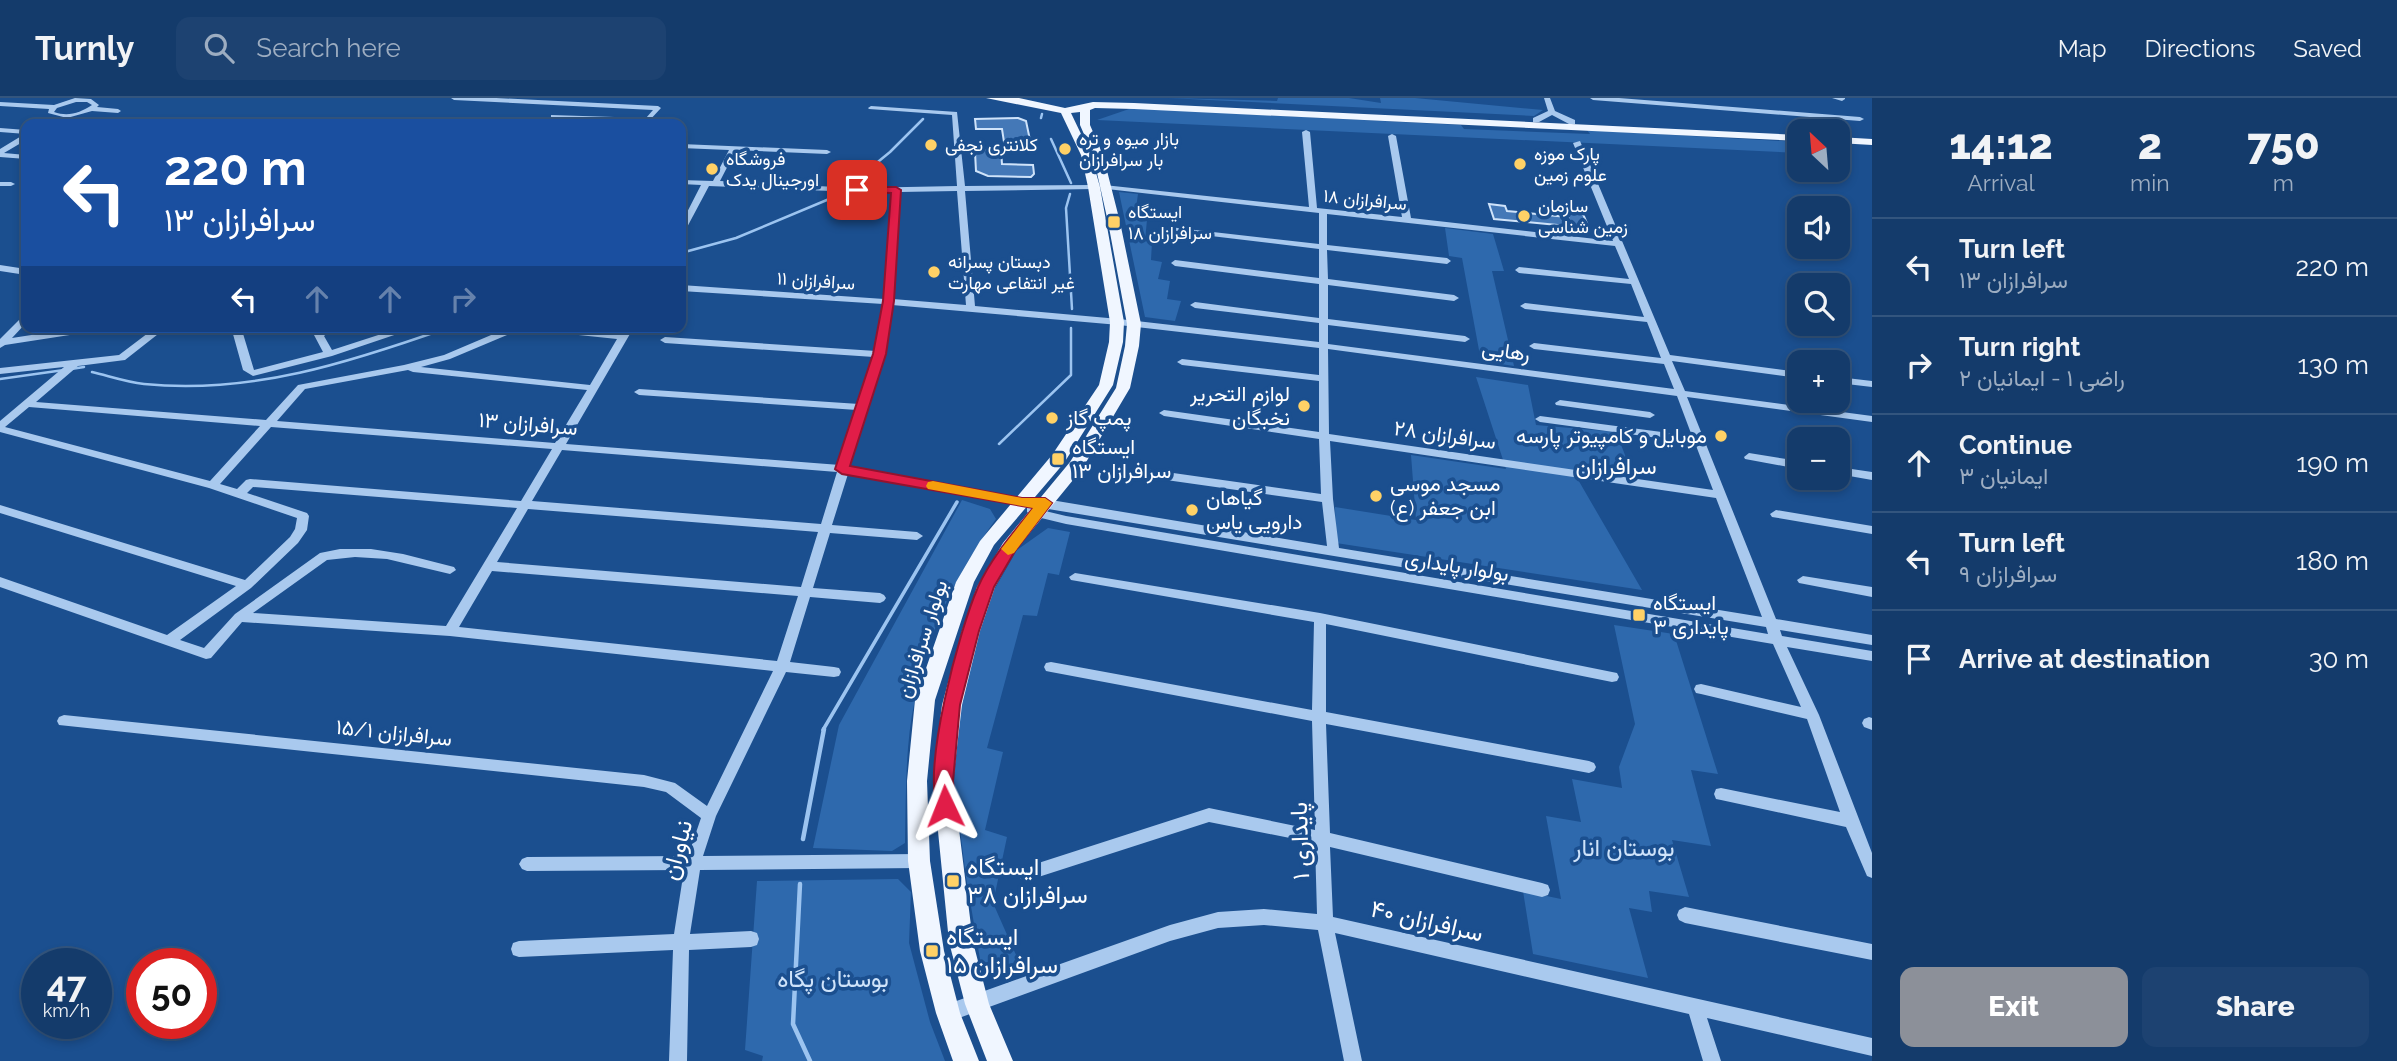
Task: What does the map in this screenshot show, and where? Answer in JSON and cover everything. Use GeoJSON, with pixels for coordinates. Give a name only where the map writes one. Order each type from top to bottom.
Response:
{"type":"FeatureCollection","features":[{"type":"Feature","properties":{"kind":"main road"},"geometry":{"type":"LineString","coordinates":[[991,98],[1065,111],[1090,104],[1787,137]]}},
{"type":"Feature","properties":{"kind":"main road"},"geometry":{"type":"LineString","coordinates":[[1038,98],[1046,107]]}},
{"type":"Feature","properties":{"kind":"main road"},"geometry":{"type":"LineString","coordinates":[[1107,98],[1787,132]]}},
{"type":"Feature","properties":{"kind":"main road","name":"بولوار سرافرازان"},"geometry":{"type":"LineString","coordinates":[[1000,1061],[977,1004],[961,942],[944,793],[951,705],[986,587],[1034,506],[1058,459],[1106,385],[1116,342],[1117,322],[1098,155],[1085,125],[1090,104]]}},
{"type":"Feature","properties":{"kind":"main road"},"geometry":{"type":"LineString","coordinates":[[1085,125],[1097,117],[1134,106]]}},
{"type":"Feature","properties":{"kind":"main road","name":"بولوار سرافرازان"},"geometry":{"type":"LineString","coordinates":[[966,1061],[948,1013],[932,951],[919,861],[917,781],[925,700],[965,582],[988,541],[1034,506],[1076,465],[1123,388],[1132,346],[1134,324],[1101,187],[1065,111]]}},
{"type":"Feature","properties":{"kind":"main road"},"geometry":{"type":"LineString","coordinates":[[1850,135],[1872,136]]}},
{"type":"Feature","properties":{"kind":"main road"},"geometry":{"type":"LineString","coordinates":[[1850,141],[1872,142]]}},
{"type":"Feature","properties":{"kind":"street"},"geometry":{"type":"LineString","coordinates":[[454,98],[567,101],[658,108],[649,119]]}},
{"type":"Feature","properties":{"kind":"street"},"geometry":{"type":"LineString","coordinates":[[1593,98],[1860,119]]}},
{"type":"Feature","properties":{"kind":"street"},"geometry":{"type":"LineString","coordinates":[[1717,98],[1733,120]]}},
{"type":"Feature","properties":{"kind":"street"},"geometry":{"type":"LineString","coordinates":[[1835,98],[1842,99]]}},
{"type":"Feature","properties":{"kind":"street"},"geometry":{"type":"LineString","coordinates":[[0,104],[55,107],[75,100],[91,99],[96,103],[91,109]]}},
{"type":"Feature","properties":{"kind":"street"},"geometry":{"type":"LineString","coordinates":[[1545,99],[1552,112],[1572,122]]}},
{"type":"Feature","properties":{"kind":"street"},"geometry":{"type":"LineString","coordinates":[[550,119],[567,101]]}},
{"type":"Feature","properties":{"kind":"street"},"geometry":{"type":"LineString","coordinates":[[55,107],[50,112],[59,117]]}},
{"type":"Feature","properties":{"kind":"street"},"geometry":{"type":"LineString","coordinates":[[870,108],[955,113],[971,310]]}},
{"type":"Feature","properties":{"kind":"street"},"geometry":{"type":"LineString","coordinates":[[56,119],[91,109],[118,111]]}},
{"type":"Feature","properties":{"kind":"street"},"geometry":{"type":"LineString","coordinates":[[1536,120],[1552,112]]}},
{"type":"Feature","properties":{"kind":"street"},"geometry":{"type":"LineString","coordinates":[[0,130],[21,133]]}},
{"type":"Feature","properties":{"kind":"street"},"geometry":{"type":"LineString","coordinates":[[1307,132],[1323,247],[1324,436],[1327,499],[1334,551]]}},
{"type":"Feature","properties":{"kind":"street"},"geometry":{"type":"LineString","coordinates":[[1392,136],[1407,221]]}},
{"type":"Feature","properties":{"kind":"street"},"geometry":{"type":"LineString","coordinates":[[0,154],[21,138]]}},
{"type":"Feature","properties":{"kind":"street"},"geometry":{"type":"LineString","coordinates":[[1577,143],[1681,394],[1777,639],[1812,715],[1872,871]]}},
{"type":"Feature","properties":{"kind":"street"},"geometry":{"type":"LineString","coordinates":[[686,146],[827,152]]}},
{"type":"Feature","properties":{"kind":"street"},"geometry":{"type":"LineString","coordinates":[[686,223],[734,148]]}},
{"type":"Feature","properties":{"kind":"street"},"geometry":{"type":"LineString","coordinates":[[0,154],[21,156]]}},
{"type":"Feature","properties":{"kind":"street","name":"سرافرازان ۱۸"},"geometry":{"type":"LineString","coordinates":[[686,182],[896,190],[1101,187],[1619,244]]}},
{"type":"Feature","properties":{"kind":"street"},"geometry":{"type":"LineString","coordinates":[[0,184],[11,184]]}},
{"type":"Feature","properties":{"kind":"street","name":"نیاوران"},"geometry":{"type":"LineString","coordinates":[[678,1061],[681,941],[693,863],[709,816],[782,666],[880,354],[888,301],[896,190]]}},
{"type":"Feature","properties":{"kind":"street"},"geometry":{"type":"LineString","coordinates":[[1169,229],[1447,261]]}},
{"type":"Feature","properties":{"kind":"street"},"geometry":{"type":"LineString","coordinates":[[1175,264],[1454,298]]}},
{"type":"Feature","properties":{"kind":"street"},"geometry":{"type":"LineString","coordinates":[[0,268],[21,271]]}},
{"type":"Feature","properties":{"kind":"street"},"geometry":{"type":"LineString","coordinates":[[1520,270],[1634,282]]}},
{"type":"Feature","properties":{"kind":"street","name":"سرافرازان ۱۱"},"geometry":{"type":"LineString","coordinates":[[686,288],[888,301],[1134,324]]}},
{"type":"Feature","properties":{"kind":"street"},"geometry":{"type":"LineString","coordinates":[[1195,304],[1465,339]]}},
{"type":"Feature","properties":{"kind":"street"},"geometry":{"type":"LineString","coordinates":[[1525,306],[1650,320]]}},
{"type":"Feature","properties":{"kind":"street"},"geometry":{"type":"LineString","coordinates":[[1,344],[21,323]]}},
{"type":"Feature","properties":{"kind":"street","name":"رهایی"},"geometry":{"type":"LineString","coordinates":[[1134,324],[1324,346],[1872,419]]}},
{"type":"Feature","properties":{"kind":"street"},"geometry":{"type":"LineString","coordinates":[[1,344],[66,333]]}},
{"type":"Feature","properties":{"kind":"street"},"geometry":{"type":"LineString","coordinates":[[0,371],[122,358],[154,333]]}},
{"type":"Feature","properties":{"kind":"street"},"geometry":{"type":"LineString","coordinates":[[238,333],[247,370],[253,373],[329,354],[394,333]]}},
{"type":"Feature","properties":{"kind":"street"},"geometry":{"type":"LineString","coordinates":[[321,333],[319,335],[329,354]]}},
{"type":"Feature","properties":{"kind":"street"},"geometry":{"type":"LineString","coordinates":[[212,485],[302,387],[447,358],[507,333]]}},
{"type":"Feature","properties":{"kind":"street"},"geometry":{"type":"LineString","coordinates":[[450,631],[625,333]]}},
{"type":"Feature","properties":{"kind":"street"},"geometry":{"type":"LineString","coordinates":[[665,340],[880,354]]}},
{"type":"Feature","properties":{"kind":"street"},"geometry":{"type":"LineString","coordinates":[[1534,346],[1787,374]]}},
{"type":"Feature","properties":{"kind":"street"},"geometry":{"type":"LineString","coordinates":[[1182,362],[1324,380]]}},
{"type":"Feature","properties":{"kind":"street"},"geometry":{"type":"LineString","coordinates":[[0,428],[74,364]]}},
{"type":"Feature","properties":{"kind":"street"},"geometry":{"type":"LineString","coordinates":[[405,368],[594,388]]}},
{"type":"Feature","properties":{"kind":"street"},"geometry":{"type":"LineString","coordinates":[[1585,381],[1591,406]]}},
{"type":"Feature","properties":{"kind":"street"},"geometry":{"type":"LineString","coordinates":[[1850,381],[1872,384]]}},
{"type":"Feature","properties":{"kind":"street"},"geometry":{"type":"LineString","coordinates":[[639,393],[862,407]]}},
{"type":"Feature","properties":{"kind":"street"},"geometry":{"type":"LineString","coordinates":[[1560,402],[1650,415]]}},
{"type":"Feature","properties":{"kind":"street","name":"سرافرازان ۱۳"},"geometry":{"type":"LineString","coordinates":[[27,404],[842,469],[1034,506]]}},
{"type":"Feature","properties":{"kind":"street","name":"سرافرازان ۲۸"},"geometry":{"type":"LineString","coordinates":[[1164,413],[1720,495]]}},
{"type":"Feature","properties":{"kind":"street"},"geometry":{"type":"LineString","coordinates":[[1540,419],[1699,440]]}},
{"type":"Feature","properties":{"kind":"street"},"geometry":{"type":"LineString","coordinates":[[0,428],[212,485],[303,516],[301,530],[294,540],[247,585],[170,640]]}},
{"type":"Feature","properties":{"kind":"street"},"geometry":{"type":"LineString","coordinates":[[1749,457],[1787,463]]}},
{"type":"Feature","properties":{"kind":"street"},"geometry":{"type":"LineString","coordinates":[[1145,473],[1327,499]]}},
{"type":"Feature","properties":{"kind":"street"},"geometry":{"type":"LineString","coordinates":[[1850,473],[1872,476]]}},
{"type":"Feature","properties":{"kind":"street"},"geometry":{"type":"LineString","coordinates":[[239,494],[250,483],[917,536]]}},
{"type":"Feature","properties":{"kind":"street","name":"بولوار پایداری"},"geometry":{"type":"LineString","coordinates":[[1034,506],[1334,551],[1872,640]]}},
{"type":"Feature","properties":{"kind":"street","name":"بولوار پایداری"},"geometry":{"type":"LineString","coordinates":[[1034,506],[1321,564],[1872,656]]}},
{"type":"Feature","properties":{"kind":"street"},"geometry":{"type":"LineString","coordinates":[[0,509],[247,585]]}},
{"type":"Feature","properties":{"kind":"street"},"geometry":{"type":"LineString","coordinates":[[1776,514],[1872,530]]}},
{"type":"Feature","properties":{"kind":"street"},"geometry":{"type":"LineString","coordinates":[[0,582],[206,654],[239,617],[324,556],[341,552],[407,558],[450,570]]}},
{"type":"Feature","properties":{"kind":"street"},"geometry":{"type":"LineString","coordinates":[[488,566],[880,598]]}},
{"type":"Feature","properties":{"kind":"street"},"geometry":{"type":"LineString","coordinates":[[1075,577],[1321,618],[1612,677]]}},
{"type":"Feature","properties":{"kind":"street"},"geometry":{"type":"LineString","coordinates":[[1803,580],[1872,593]]}},
{"type":"Feature","properties":{"kind":"street"},"geometry":{"type":"LineString","coordinates":[[239,617],[450,631],[834,672]]}},
{"type":"Feature","properties":{"kind":"street","name":"پایداری ۱"},"geometry":{"type":"LineString","coordinates":[[1321,618],[1319,716],[1325,923],[1353,1061]]}},
{"type":"Feature","properties":{"kind":"street"},"geometry":{"type":"LineString","coordinates":[[1051,667],[1589,766]]}},
{"type":"Feature","properties":{"kind":"street"},"geometry":{"type":"LineString","coordinates":[[1701,689],[1812,715]]}},
{"type":"Feature","properties":{"kind":"street","name":"سرافرازان ۱۵/۱"},"geometry":{"type":"LineString","coordinates":[[64,721],[644,781],[670,787],[709,816]]}},
{"type":"Feature","properties":{"kind":"street"},"geometry":{"type":"LineString","coordinates":[[1721,793],[1851,821]]}},
{"type":"Feature","properties":{"kind":"street"},"geometry":{"type":"LineString","coordinates":[[1026,874],[1209,815],[1323,838],[1542,890]]}},
{"type":"Feature","properties":{"kind":"street"},"geometry":{"type":"LineString","coordinates":[[527,864],[919,861]]}},
{"type":"Feature","properties":{"kind":"street"},"geometry":{"type":"LineString","coordinates":[[1685,915],[1872,952]]}},
{"type":"Feature","properties":{"kind":"street","name":"سرافرازان ۴۰"},"geometry":{"type":"LineString","coordinates":[[948,1013],[1170,933],[1218,920],[1264,917],[1325,923],[1872,1047]]}},
{"type":"Feature","properties":{"kind":"street"},"geometry":{"type":"LineString","coordinates":[[519,949],[751,939]]}},
{"type":"Feature","properties":{"kind":"street"},"geometry":{"type":"LineString","coordinates":[[1695,1007],[1712,1061]]}},
{"type":"Feature","properties":{"kind":"green space"},"geometry":{"type":"Polygon","coordinates":[[[1168,98],[1277,101],[1278,98],[1349,98],[1381,103],[1380,98],[1415,98],[1543,110],[1534,116],[1168,98]]]}},
{"type":"Feature","properties":{"kind":"green space"},"geometry":{"type":"Polygon","coordinates":[[[1132,108],[1461,125],[1464,129],[1590,134],[1587,130],[1787,141],[1787,152],[1097,120],[1132,108]]]}},
{"type":"Feature","properties":{"kind":"green space"},"geometry":{"type":"Polygon","coordinates":[[[1119,192],[1138,194],[1136,208],[1148,209],[1145,241],[1152,242],[1151,260],[1162,262],[1158,279],[1170,281],[1167,299],[1181,301],[1175,321],[1145,317],[1119,192]]]}},
{"type":"Feature","properties":{"kind":"green space"},"geometry":{"type":"Polygon","coordinates":[[[1445,228],[1493,234],[1504,271],[1492,271],[1514,366],[1481,361],[1462,258],[1449,256],[1445,228]]]}},
{"type":"Feature","properties":{"kind":"green space"},"geometry":{"type":"Polygon","coordinates":[[[1476,377],[1528,385],[1536,425],[1616,432],[1634,478],[1573,471],[1642,590],[1336,543],[1335,507],[1416,520],[1411,455],[1506,469],[1476,377]]]}},
{"type":"Feature","properties":{"kind":"green space"},"geometry":{"type":"Polygon","coordinates":[[[962,500],[990,509],[996,519],[945,604],[920,675],[908,752],[905,843],[892,851],[813,848],[839,725],[962,500]]]}},
{"type":"Feature","properties":{"kind":"green space"},"geometry":{"type":"Polygon","coordinates":[[[1048,528],[1070,532],[1059,575],[1048,573],[1037,616],[1023,615],[987,748],[1003,752],[985,830],[1007,837],[993,903],[1020,964],[981,965],[954,781],[960,706],[977,632],[994,590],[1017,550],[1048,528]]]}},
{"type":"Feature","properties":{"kind":"green space","name":"بوستان انار"},"geometry":{"type":"Polygon","coordinates":[[[1614,625],[1674,634],[1718,774],[1691,770],[1711,846],[1672,840],[1689,897],[1649,891],[1652,912],[1629,908],[1648,978],[1533,954],[1523,891],[1561,899],[1546,816],[1581,822],[1572,779],[1622,788],[1619,767],[1635,724],[1614,625]]]}},
{"type":"Feature","properties":{"kind":"green space","name":"بوستان پگاه"},"geometry":{"type":"Polygon","coordinates":[[[898,879],[911,892],[909,943],[930,1022],[945,1061],[762,1061],[763,1056],[745,1050],[757,881],[898,879]]]}},
{"type":"Feature","properties":{"kind":"building"},"geometry":{"type":"Polygon","coordinates":[[[1018,118],[1026,121],[1030,140],[1004,142],[1002,129],[976,129],[975,119],[1018,118]]]}},
{"type":"Feature","properties":{"kind":"building"},"geometry":{"type":"Polygon","coordinates":[[[1001,150],[1002,164],[1033,165],[1034,174],[1031,177],[988,176],[976,171],[975,152],[1001,150]]]}},
{"type":"Feature","properties":{"kind":"building","name":"سازمان زمین شناسی"},"geometry":{"type":"Polygon","coordinates":[[[1489,204],[1505,206],[1507,211],[1568,217],[1566,213],[1583,214],[1589,228],[1494,219],[1489,204]]]}},
{"type":"Feature","properties":{"kind":"waterway"},"geometry":{"type":"LineString","coordinates":[[1041,118],[1042,114]]}},
{"type":"Feature","properties":{"kind":"waterway"},"geometry":{"type":"LineString","coordinates":[[846,188],[890,152],[923,119]]}},
{"type":"Feature","properties":{"kind":"waterway"},"geometry":{"type":"LineString","coordinates":[[1051,139],[1071,183]]}},
{"type":"Feature","properties":{"kind":"waterway"},"geometry":{"type":"LineString","coordinates":[[1070,194],[1066,208],[1072,309]]}},
{"type":"Feature","properties":{"kind":"waterway"},"geometry":{"type":"LineString","coordinates":[[686,252],[736,238],[834,197]]}},
{"type":"Feature","properties":{"kind":"waterway"},"geometry":{"type":"LineString","coordinates":[[999,444],[1071,375],[1071,328]]}},
{"type":"Feature","properties":{"kind":"waterway"},"geometry":{"type":"LineString","coordinates":[[92,372],[137,383],[223,385],[300,373],[432,333]]}},
{"type":"Feature","properties":{"kind":"waterway"},"geometry":{"type":"LineString","coordinates":[[71,369],[84,367]]}},
{"type":"Feature","properties":{"kind":"waterway"},"geometry":{"type":"LineString","coordinates":[[0,379],[64,370]]}},
{"type":"Feature","properties":{"kind":"waterway"},"geometry":{"type":"LineString","coordinates":[[823,730],[957,502]]}},
{"type":"Feature","properties":{"kind":"waterway"},"geometry":{"type":"LineString","coordinates":[[803,839],[824,729]]}},
{"type":"Feature","properties":{"kind":"waterway"},"geometry":{"type":"LineString","coordinates":[[800,884],[793,1024],[810,1061]]}},
{"type":"Feature","properties":{"kind":"slow traffic"},"geometry":{"type":"LineString","coordinates":[[933,486],[1022,503],[1045,503],[1008,549]]}},
{"type":"Feature","properties":{"kind":"place","name":"کلانتری نجفی"},"geometry":{"type":"Point","coordinates":[931,145]}},
{"type":"Feature","properties":{"kind":"place","name":"بازار میوه و تره بار سرافرازان"},"geometry":{"type":"Point","coordinates":[1065,149]}},
{"type":"Feature","properties":{"kind":"place","name":"پارک موزه علوم زمین"},"geometry":{"type":"Point","coordinates":[1520,164]}},
{"type":"Feature","properties":{"kind":"place","name":"فروشگاه اورجینال یدک"},"geometry":{"type":"Point","coordinates":[712,169]}},
{"type":"Feature","properties":{"kind":"place","name":"سازمان زمین شناسی"},"geometry":{"type":"Point","coordinates":[1524,216]}},
{"type":"Feature","properties":{"kind":"place","name":"ایستگاه سرافرازان ۱۸"},"geometry":{"type":"Point","coordinates":[1114,222]}},
{"type":"Feature","properties":{"kind":"place","name":"دبستان پسرانه غیر انتفاعی مهارت"},"geometry":{"type":"Point","coordinates":[934,272]}},
{"type":"Feature","properties":{"kind":"place","name":"لوازم التحریر نخبگان"},"geometry":{"type":"Point","coordinates":[1304,406]}},
{"type":"Feature","properties":{"kind":"place","name":"پمپ گاز"},"geometry":{"type":"Point","coordinates":[1052,418]}},
{"type":"Feature","properties":{"kind":"place","name":"موبایل و کامپیوتر پارسه"},"geometry":{"type":"Point","coordinates":[1721,436]}},
{"type":"Feature","properties":{"kind":"place","name":"ایستگاه سرافرازان ۱۳"},"geometry":{"type":"Point","coordinates":[1058,459]}},
{"type":"Feature","properties":{"kind":"place","name":"مسجد موسی ابن جعفر (ع)"},"geometry":{"type":"Point","coordinates":[1376,496]}},
{"type":"Feature","properties":{"kind":"place","name":"گیاهان دارویی یاس"},"geometry":{"type":"Point","coordinates":[1192,510]}},
{"type":"Feature","properties":{"kind":"place","name":"ایستگاه پایداری ۳"},"geometry":{"type":"Point","coordinates":[1639,615]}},
{"type":"Feature","properties":{"kind":"place","name":"ایستگاه سرافرازان ۳۸"},"geometry":{"type":"Point","coordinates":[953,881]}},
{"type":"Feature","properties":{"kind":"place","name":"ایستگاه سرافرازان ۱۵"},"geometry":{"type":"Point","coordinates":[932,951]}},
{"type":"Feature","properties":{"kind":"district","name":"سرافرازان"},"geometry":{"type":"Point","coordinates":[1616,466]}},
{"type":"Feature","properties":{"kind":"route"},"geometry":{"type":"LineString","coordinates":[[857,190],[896,190],[888,301],[880,354],[842,469],[1022,503],[1045,503],[1009,547],[986,587],[971,631],[951,705],[943,781],[945,806]]}}]}
